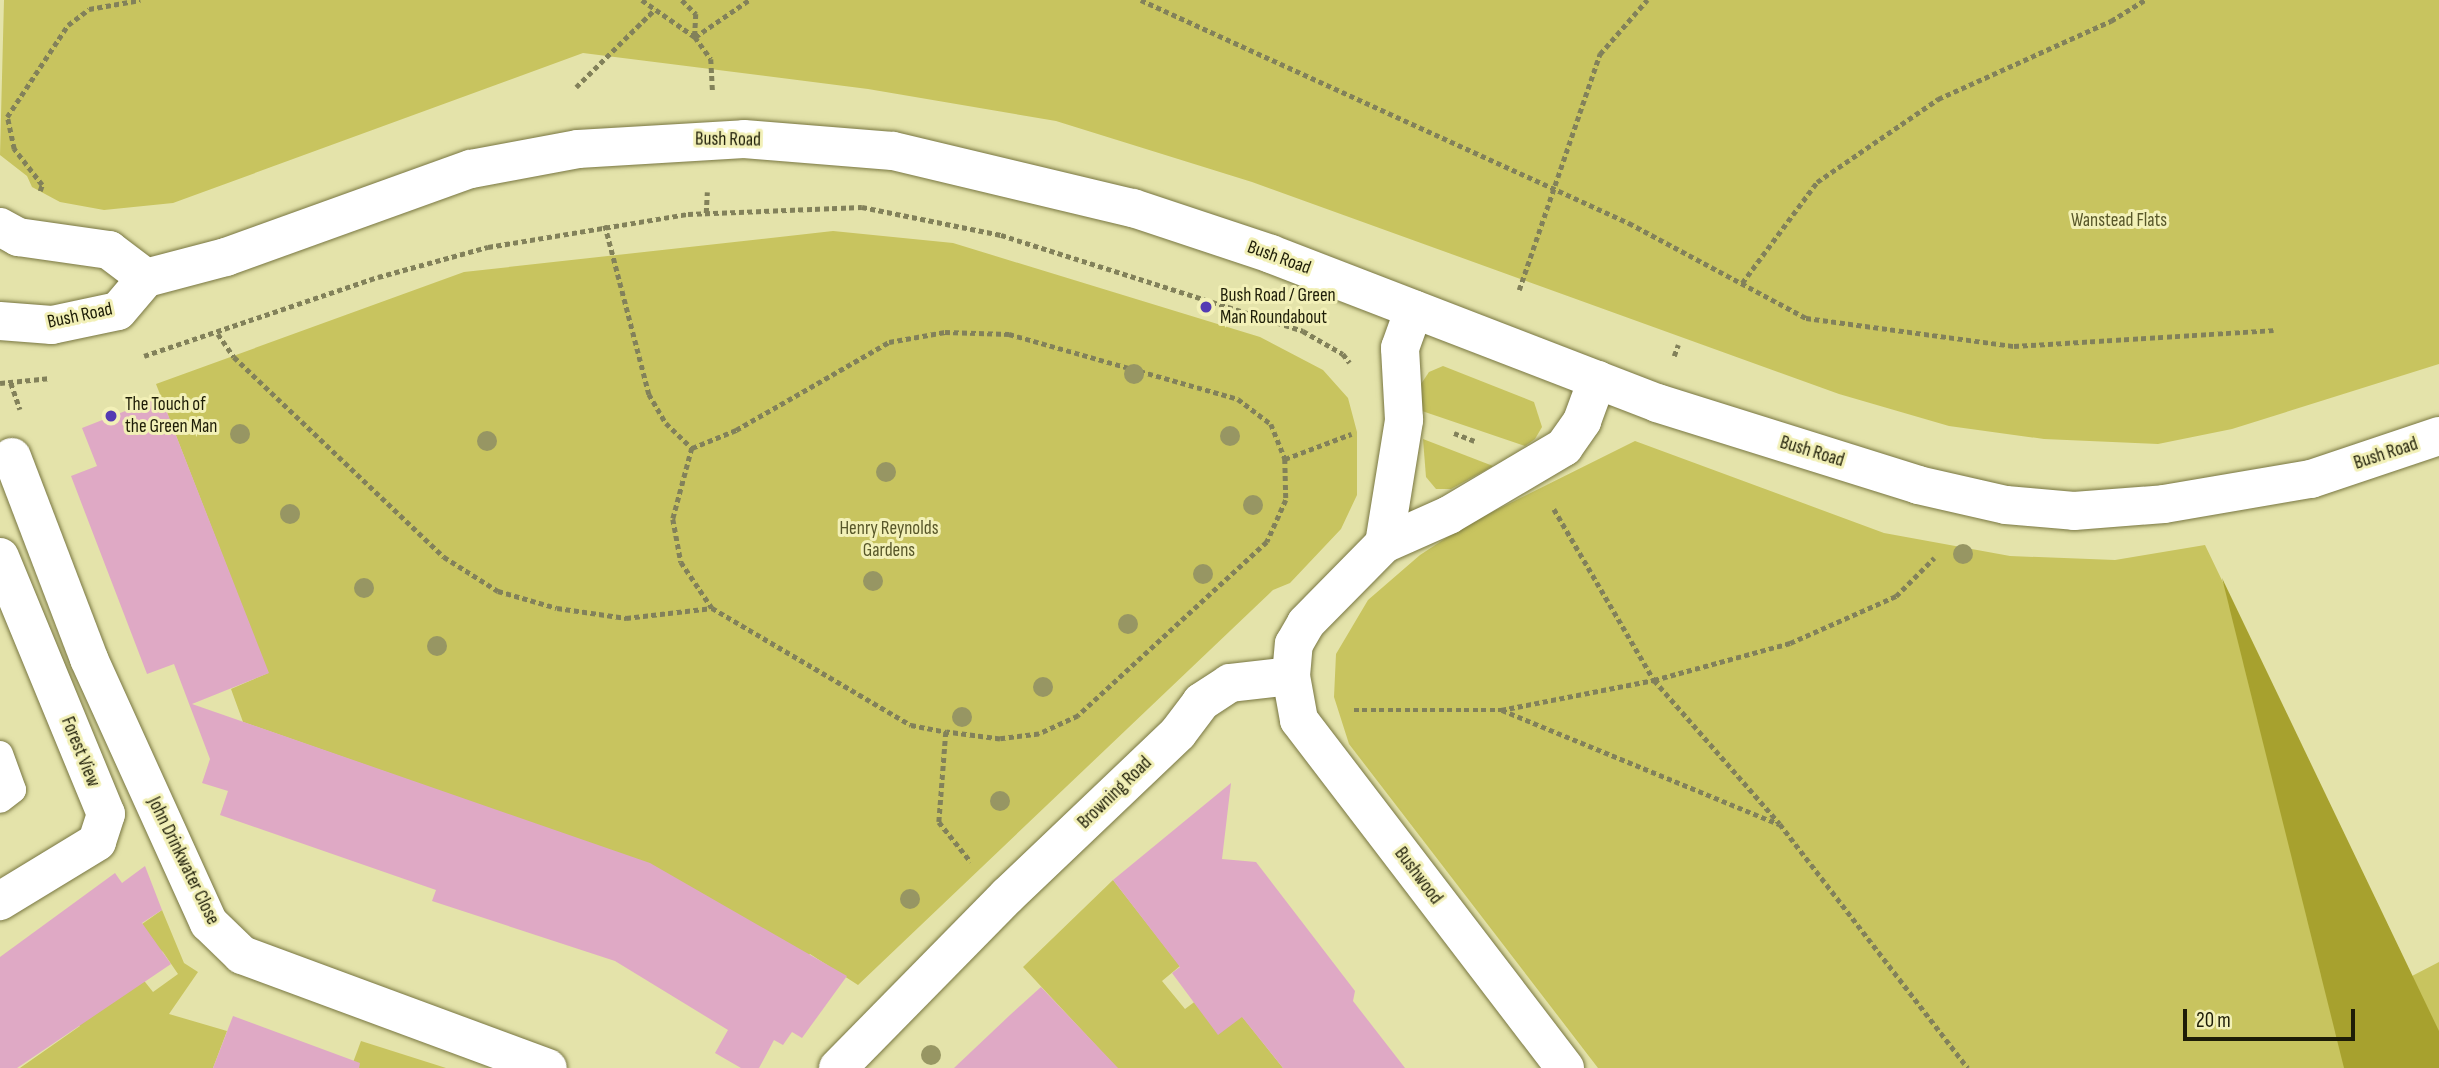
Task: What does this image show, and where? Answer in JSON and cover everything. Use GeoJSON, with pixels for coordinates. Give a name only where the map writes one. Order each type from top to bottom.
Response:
{"type":"FeatureCollection","features":[{"type":"Feature","properties":{"kind":"street","name":"Bush Road"},"geometry":{"type":"LineString","coordinates":[[0,321],[52,325],[118,311],[146,278],[226,257],[471,169],[578,149],[744,139],[893,150],[993,172],[1133,208],[1271,254],[1657,404],[1918,485],[2006,505],[2074,511],[2164,504],[2311,479],[2439,436]]}},
{"type":"Feature","properties":{"kind":"street"},"geometry":{"type":"LineString","coordinates":[[0,227],[18,237],[108,250],[146,278]]}},
{"type":"Feature","properties":{"kind":"street"},"geometry":{"type":"LineString","coordinates":[[1384,544],[1404,420],[1400,348],[1414,309]]}},
{"type":"Feature","properties":{"kind":"street"},"geometry":{"type":"LineString","coordinates":[[1292,676],[1294,644],[1306,623],[1384,544],[1449,515],[1564,447],[1582,421],[1597,380]]}},
{"type":"Feature","properties":{"kind":"street","name":"John Drinkwater Close"},"geometry":{"type":"LineString","coordinates":[[12,457],[89,659],[209,923],[242,956],[548,1068]]}},
{"type":"Feature","properties":{"kind":"street","name":"Forest View"},"geometry":{"type":"LineString","coordinates":[[0,557],[106,814],[97,842],[0,901]]}},
{"type":"Feature","properties":{"kind":"street","name":"Bushwood"},"geometry":{"type":"LineString","coordinates":[[1292,676],[1298,720],[1565,1068]]}},
{"type":"Feature","properties":{"kind":"street","name":"Browning Road"},"geometry":{"type":"LineString","coordinates":[[838,1068],[1007,896],[1178,733],[1201,702],[1230,683],[1292,676]]}},
{"type":"Feature","properties":{"kind":"lane"},"geometry":{"type":"LineString","coordinates":[[0,754],[13,790],[0,800]]}},
{"type":"Feature","properties":{"kind":"path"},"geometry":{"type":"LineString","coordinates":[[38,195],[42,185],[14,149],[7,117],[68,25],[89,9],[140,0]]}},
{"type":"Feature","properties":{"kind":"path"},"geometry":{"type":"LineString","coordinates":[[642,0],[695,37],[710,59],[714,85]]}},
{"type":"Feature","properties":{"kind":"path"},"geometry":{"type":"LineString","coordinates":[[682,0],[696,14],[695,37]]}},
{"type":"Feature","properties":{"kind":"path"},"geometry":{"type":"LineString","coordinates":[[695,37],[749,0]]}},
{"type":"Feature","properties":{"kind":"path"},"geometry":{"type":"LineString","coordinates":[[1141,0],[1553,186],[1806,318],[2014,346],[2274,330]]}},
{"type":"Feature","properties":{"kind":"path"},"geometry":{"type":"LineString","coordinates":[[1519,290],[1600,54],[1647,0]]}},
{"type":"Feature","properties":{"kind":"path"},"geometry":{"type":"LineString","coordinates":[[1742,283],[1817,182],[1938,99],[2111,20],[2145,0]]}},
{"type":"Feature","properties":{"kind":"path"},"geometry":{"type":"LineString","coordinates":[[576,87],[655,9]]}},
{"type":"Feature","properties":{"kind":"path"},"geometry":{"type":"LineString","coordinates":[[0,115],[7,117]]}},
{"type":"Feature","properties":{"kind":"path"},"geometry":{"type":"LineString","coordinates":[[706,213],[707,196]]}},
{"type":"Feature","properties":{"kind":"path"},"geometry":{"type":"LineString","coordinates":[[141,357],[218,334],[377,277],[488,247],[604,225],[706,213],[862,207],[1001,235],[1303,331],[1343,354],[1355,369]]}},
{"type":"Feature","properties":{"kind":"path"},"geometry":{"type":"LineString","coordinates":[[604,225],[649,394],[666,423],[692,448]]}},
{"type":"Feature","properties":{"kind":"path"},"geometry":{"type":"LineString","coordinates":[[945,332],[1009,334],[1238,399],[1271,424],[1285,459],[1286,500],[1267,542],[1078,716],[1039,733],[1000,739],[911,725],[712,608],[681,562],[673,519],[692,448],[736,430],[888,342],[945,332]]}},
{"type":"Feature","properties":{"kind":"path"},"geometry":{"type":"LineString","coordinates":[[218,334],[234,357],[444,557],[498,591],[556,607],[626,618],[712,608]]}},
{"type":"Feature","properties":{"kind":"path"},"geometry":{"type":"LineString","coordinates":[[1674,356],[1678,345]]}},
{"type":"Feature","properties":{"kind":"path"},"geometry":{"type":"LineString","coordinates":[[0,383],[54,377]]}},
{"type":"Feature","properties":{"kind":"path"},"geometry":{"type":"LineString","coordinates":[[1448,431],[1486,446]]}},
{"type":"Feature","properties":{"kind":"path"},"geometry":{"type":"LineString","coordinates":[[1285,459],[1357,432]]}},
{"type":"Feature","properties":{"kind":"path"},"geometry":{"type":"LineString","coordinates":[[1550,502],[1654,680],[1780,824],[1968,1068]]}},
{"type":"Feature","properties":{"kind":"path"},"geometry":{"type":"LineString","coordinates":[[1298,720],[1336,710],[1501,710],[1654,680],[1790,643],[1896,596],[1934,558]]}},
{"type":"Feature","properties":{"kind":"path"},"geometry":{"type":"LineString","coordinates":[[1501,710],[1780,824]]}},
{"type":"Feature","properties":{"kind":"path"},"geometry":{"type":"LineString","coordinates":[[946,732],[939,822],[980,873]]}},
{"type":"Feature","properties":{"kind":"green space","name":"Wanstead Flats"},"geometry":{"type":"Polygon","coordinates":[[[4,0],[2439,0],[2439,364],[2232,429],[2158,444],[2044,439],[1949,426],[1839,394],[1252,182],[1056,121],[868,89],[583,53],[173,203],[104,210],[60,202],[32,187],[27,176],[0,155],[4,0]]]}},
{"type":"Feature","properties":{"kind":"green space","name":"Henry Reynolds Gardens"},"geometry":{"type":"Polygon","coordinates":[[[833,231],[953,243],[1260,337],[1323,370],[1348,398],[1357,432],[1357,495],[1341,529],[1290,583],[1273,590],[858,985],[810,954],[807,957],[566,835],[243,722],[231,689],[268,673],[156,384],[464,272],[833,231]]]}},
{"type":"Feature","properties":{"kind":"green space"},"geometry":{"type":"Polygon","coordinates":[[[1443,366],[1534,402],[1542,427],[1535,439],[1525,446],[1422,411],[1421,384],[1429,372],[1443,366]]]}},
{"type":"Feature","properties":{"kind":"green space"},"geometry":{"type":"Polygon","coordinates":[[[1423,439],[1493,466],[1451,489],[1436,489],[1426,477],[1423,439]]]}},
{"type":"Feature","properties":{"kind":"green space"},"geometry":{"type":"Polygon","coordinates":[[[1635,441],[1884,533],[2010,556],[2115,560],[2205,545],[2412,976],[2439,962],[2439,1068],[1598,1068],[1349,744],[1334,697],[1336,654],[1368,600],[1420,555],[1466,525],[1635,441]]]}},
{"type":"Feature","properties":{"kind":"green space"},"geometry":{"type":"Polygon","coordinates":[[[1113,880],[1180,966],[1162,981],[1185,1009],[1217,985],[1283,1068],[1117,1068],[1023,967],[1113,880]]]}},
{"type":"Feature","properties":{"kind":"green space"},"geometry":{"type":"Polygon","coordinates":[[[162,910],[184,963],[198,972],[169,1014],[227,1031],[213,1068],[20,1068],[80,1026],[52,988],[115,944],[153,992],[178,974],[163,952],[135,929],[162,910]]]}},
{"type":"Feature","properties":{"kind":"green space"},"geometry":{"type":"Polygon","coordinates":[[[361,1041],[446,1068],[351,1068],[361,1041]]]}},
{"type":"Feature","properties":{"kind":"shaded area"},"geometry":{"type":"Polygon","coordinates":[[[2222,578],[2439,1031],[2439,1068],[2344,1068],[2222,578]]]}},
{"type":"Feature","properties":{"kind":"building"},"geometry":{"type":"Polygon","coordinates":[[[161,397],[269,673],[192,704],[650,863],[847,976],[802,1038],[792,1032],[783,1045],[774,1040],[759,1068],[741,1068],[715,1053],[728,1030],[615,961],[432,901],[436,890],[220,815],[228,791],[202,783],[210,759],[174,664],[147,674],[71,476],[97,466],[82,428],[161,397]]]}},
{"type":"Feature","properties":{"kind":"building"},"geometry":{"type":"Polygon","coordinates":[[[1231,783],[1222,859],[1256,862],[1355,991],[1353,1001],[1405,1068],[1283,1068],[1242,1017],[1218,1035],[1172,973],[1180,967],[1113,880],[1231,783]]]}},
{"type":"Feature","properties":{"kind":"building"},"geometry":{"type":"Polygon","coordinates":[[[145,866],[162,910],[142,923],[171,964],[17,1068],[0,1068],[0,957],[115,873],[122,883],[145,866]]]}},
{"type":"Feature","properties":{"kind":"building"},"geometry":{"type":"Polygon","coordinates":[[[1041,987],[1118,1068],[954,1068],[1010,1015],[1041,987]]]}},
{"type":"Feature","properties":{"kind":"building"},"geometry":{"type":"Polygon","coordinates":[[[233,1016],[360,1063],[359,1068],[213,1068],[233,1016]]]}},
{"type":"Feature","properties":{"kind":"place","name":"Bush Road / Green Man Roundabout"},"geometry":{"type":"Point","coordinates":[1206,307]}},
{"type":"Feature","properties":{"kind":"place","name":"The Touch of the Green Man"},"geometry":{"type":"Point","coordinates":[111,416]}}]}
